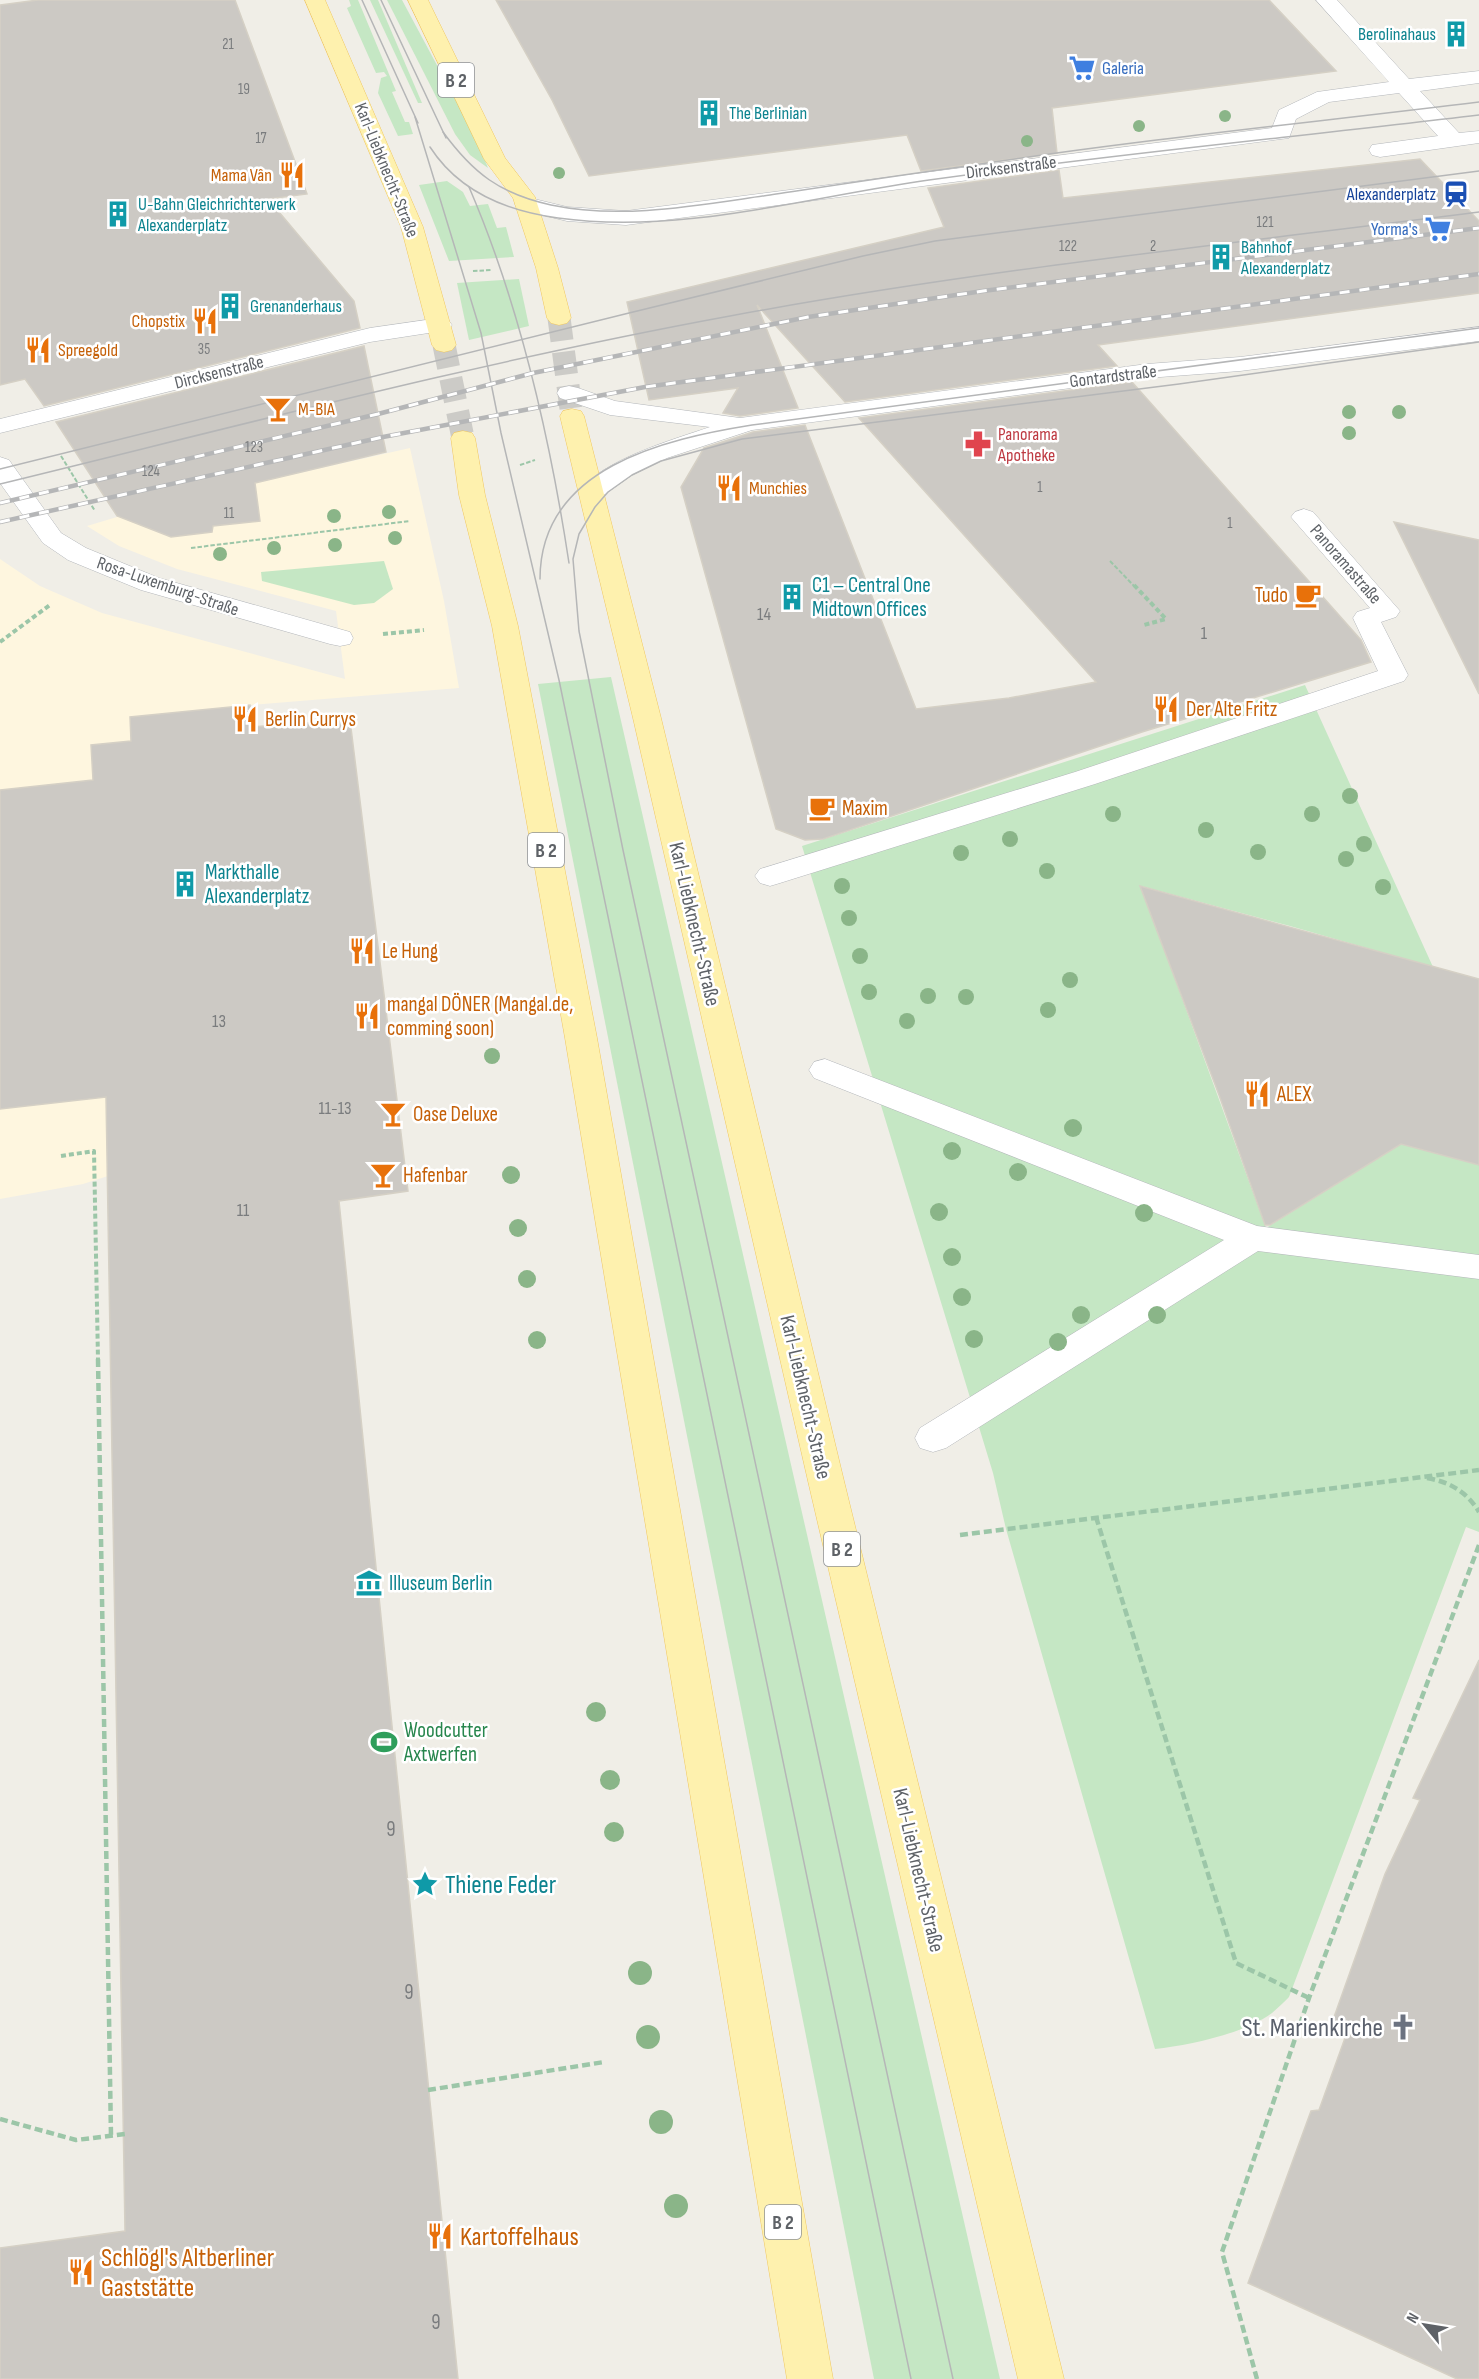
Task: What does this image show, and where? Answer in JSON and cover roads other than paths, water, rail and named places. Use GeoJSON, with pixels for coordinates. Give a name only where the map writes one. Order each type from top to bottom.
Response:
{"type":"FeatureCollection","features":[{"type":"Feature","properties":{"kind":"main road","name":"Karl-Liebknecht-Straße"},"geometry":{"type":"LineString","coordinates":[[315,0],[412,226],[442,335]]}},
{"type":"Feature","properties":{"kind":"main road","name":"B 2"},"geometry":{"type":"LineString","coordinates":[[418,0],[495,159],[524,197],[559,318]]}},
{"type":"Feature","properties":{"kind":"main road","name":"Karl-Liebknecht-Straße"},"geometry":{"type":"LineString","coordinates":[[571,404],[1041,2379]]}},
{"type":"Feature","properties":{"kind":"main road","name":"B 2"},"geometry":{"type":"LineString","coordinates":[[463,438],[472,495],[506,626],[581,1038],[810,2379]]}},
{"type":"Feature","properties":{"kind":"street"},"geometry":{"type":"LineString","coordinates":[[1326,0],[1453,140]]}},
{"type":"Feature","properties":{"kind":"street","name":"Dircksenstraße"},"geometry":{"type":"LineString","coordinates":[[526,204],[567,214],[626,218],[1281,133],[1287,114],[1324,96],[1479,77]]}},
{"type":"Feature","properties":{"kind":"street"},"geometry":{"type":"LineString","coordinates":[[1380,150],[1479,137]]}},
{"type":"Feature","properties":{"kind":"street","name":"Gontardstraße"},"geometry":{"type":"LineString","coordinates":[[592,492],[623,470],[658,453],[748,423],[1147,371],[1240,364],[1479,334]]}},
{"type":"Feature","properties":{"kind":"street","name":"Dircksenstraße"},"geometry":{"type":"LineString","coordinates":[[0,426],[370,335],[442,335]]}},
{"type":"Feature","properties":{"kind":"street","name":"Gontardstraße"},"geometry":{"type":"LineString","coordinates":[[571,404],[660,416],[748,423]]}},
{"type":"Feature","properties":{"kind":"street","name":"Rosa-Luxemburg-Straße"},"geometry":{"type":"LineString","coordinates":[[0,465],[52,538],[76,554],[150,584],[340,638]]}},
{"type":"Feature","properties":{"kind":"street","name":"Panoramastraße"},"geometry":{"type":"LineString","coordinates":[[770,876],[1085,778],[1394,675],[1366,618],[1387,611],[1304,517]]}},
{"type":"Feature","properties":{"kind":"street"},"geometry":{"type":"LineString","coordinates":[[825,1070],[1253,1238],[1479,1267]]}},
{"type":"Feature","properties":{"kind":"street"},"geometry":{"type":"LineString","coordinates":[[933,1438],[1253,1238]]}},
{"type":"Feature","properties":{"kind":"tunnel"},"geometry":{"type":"LineString","coordinates":[[559,318],[572,416]]}},
{"type":"Feature","properties":{"kind":"tunnel"},"geometry":{"type":"LineString","coordinates":[[444,345],[463,438]]}},
{"type":"Feature","properties":{"kind":"tram line"},"geometry":{"type":"LineString","coordinates":[[362,0],[418,123]]}},
{"type":"Feature","properties":{"kind":"tram line"},"geometry":{"type":"LineString","coordinates":[[381,0],[443,133]]}},
{"type":"Feature","properties":{"kind":"tram line"},"geometry":{"type":"LineString","coordinates":[[443,133],[477,170],[489,180],[517,195],[551,205],[578,209],[633,211],[716,203],[1095,148],[1479,102]]}},
{"type":"Feature","properties":{"kind":"tram line"},"geometry":{"type":"LineString","coordinates":[[430,147],[455,176],[485,197],[502,204],[558,218],[604,222],[651,222],[744,212],[883,187],[998,171],[1479,115]]}},
{"type":"Feature","properties":{"kind":"tram line"},"geometry":{"type":"LineString","coordinates":[[415,117],[484,349]]}},
{"type":"Feature","properties":{"kind":"tram line"},"geometry":{"type":"LineString","coordinates":[[443,133],[446,138]]}},
{"type":"Feature","properties":{"kind":"tram line"},"geometry":{"type":"LineString","coordinates":[[522,339],[863,256],[935,241],[1479,171]]}},
{"type":"Feature","properties":{"kind":"tram line"},"geometry":{"type":"LineString","coordinates":[[469,187],[487,231],[522,339]]}},
{"type":"Feature","properties":{"kind":"tram line"},"geometry":{"type":"LineString","coordinates":[[527,357],[730,316],[916,285],[1479,212]]}},
{"type":"Feature","properties":{"kind":"tram line"},"geometry":{"type":"LineString","coordinates":[[560,512],[584,485],[613,465],[647,450],[718,431],[1479,328]]}},
{"type":"Feature","properties":{"kind":"tram line"},"geometry":{"type":"LineString","coordinates":[[484,349],[522,339]]}},
{"type":"Feature","properties":{"kind":"tram line"},"geometry":{"type":"LineString","coordinates":[[522,339],[527,357]]}},
{"type":"Feature","properties":{"kind":"tram line"},"geometry":{"type":"LineString","coordinates":[[953,2379],[623,850],[579,631],[573,559],[579,534],[595,507],[608,492],[632,475],[661,461],[742,439],[1179,384],[1479,342]]}},
{"type":"Feature","properties":{"kind":"tram line"},"geometry":{"type":"LineString","coordinates":[[0,469],[484,349]]}},
{"type":"Feature","properties":{"kind":"tram line"},"geometry":{"type":"LineString","coordinates":[[484,349],[488,366]]}},
{"type":"Feature","properties":{"kind":"tram line"},"geometry":{"type":"LineString","coordinates":[[488,366],[527,357]]}},
{"type":"Feature","properties":{"kind":"tram line"},"geometry":{"type":"LineString","coordinates":[[527,357],[560,512]]}},
{"type":"Feature","properties":{"kind":"tram line"},"geometry":{"type":"LineString","coordinates":[[0,484],[488,366]]}},
{"type":"Feature","properties":{"kind":"tram line"},"geometry":{"type":"LineString","coordinates":[[488,366],[559,680],[911,2379]]}},
{"type":"Feature","properties":{"kind":"tram line"},"geometry":{"type":"LineString","coordinates":[[540,579],[546,541],[560,512]]}},
{"type":"Feature","properties":{"kind":"tram line"},"geometry":{"type":"LineString","coordinates":[[560,512],[569,563]]}},
{"type":"Feature","properties":{"kind":"railway"},"geometry":{"type":"LineString","coordinates":[[0,503],[378,414],[533,373],[808,317],[983,291],[1479,228]]}},
{"type":"Feature","properties":{"kind":"railway"},"geometry":{"type":"LineString","coordinates":[[0,522],[383,437],[645,387],[1479,274]]}},
{"type":"Feature","properties":{"kind":"place","name":"Berolinahaus"},"geometry":{"type":"Point","coordinates":[1456,34]}},
{"type":"Feature","properties":{"kind":"place","name":"Galeria"},"geometry":{"type":"Point","coordinates":[1082,68]}},
{"type":"Feature","properties":{"kind":"place","name":"The Berlinian"},"geometry":{"type":"Point","coordinates":[709,113]}},
{"type":"Feature","properties":{"kind":"place","name":"Mama Vân"},"geometry":{"type":"Point","coordinates":[292,175]}},
{"type":"Feature","properties":{"kind":"place","name":"Alexanderplatz"},"geometry":{"type":"Point","coordinates":[1456,194]}},
{"type":"Feature","properties":{"kind":"place","name":"U-Bahn Gleichrichterwerk Alexanderplatz"},"geometry":{"type":"Point","coordinates":[118,214]}},
{"type":"Feature","properties":{"kind":"place","name":"Yorma's"},"geometry":{"type":"Point","coordinates":[1438,229]}},
{"type":"Feature","properties":{"kind":"place","name":"Bahnhof Alexanderplatz"},"geometry":{"type":"Point","coordinates":[1221,257]}},
{"type":"Feature","properties":{"kind":"place","name":"Grenanderhaus"},"geometry":{"type":"Point","coordinates":[230,306]}},
{"type":"Feature","properties":{"kind":"place","name":"Chopstix"},"geometry":{"type":"Point","coordinates":[205,321]}},
{"type":"Feature","properties":{"kind":"place","name":"Spreegold"},"geometry":{"type":"Point","coordinates":[38,350]}},
{"type":"Feature","properties":{"kind":"place","name":"M-BIA"},"geometry":{"type":"Point","coordinates":[278,409]}},
{"type":"Feature","properties":{"kind":"place","name":"Panorama Apotheke"},"geometry":{"type":"Point","coordinates":[978,444]}},
{"type":"Feature","properties":{"kind":"place","name":"Munchies"},"geometry":{"type":"Point","coordinates":[729,488]}},
{"type":"Feature","properties":{"kind":"place","name":"Tudo"},"geometry":{"type":"Point","coordinates":[1308,595]}},
{"type":"Feature","properties":{"kind":"place","name":"C1 – Central One Midtown Offices"},"geometry":{"type":"Point","coordinates":[792,597]}},
{"type":"Feature","properties":{"kind":"place","name":"Der Alte Fritz"},"geometry":{"type":"Point","coordinates":[1166,709]}},
{"type":"Feature","properties":{"kind":"place","name":"Berlin Currys"},"geometry":{"type":"Point","coordinates":[245,719]}},
{"type":"Feature","properties":{"kind":"place","name":"Maxim"},"geometry":{"type":"Point","coordinates":[822,808]}},
{"type":"Feature","properties":{"kind":"place","name":"Markthalle Alexanderplatz"},"geometry":{"type":"Point","coordinates":[185,884]}},
{"type":"Feature","properties":{"kind":"place","name":"Le Hung"},"geometry":{"type":"Point","coordinates":[362,951]}},
{"type":"Feature","properties":{"kind":"place","name":"mangal DÖNER (Mangal.de, comming soon)"},"geometry":{"type":"Point","coordinates":[367,1016]}},
{"type":"Feature","properties":{"kind":"place","name":"ALEX"},"geometry":{"type":"Point","coordinates":[1257,1094]}},
{"type":"Feature","properties":{"kind":"place","name":"Oase Deluxe"},"geometry":{"type":"Point","coordinates":[393,1114]}},
{"type":"Feature","properties":{"kind":"place","name":"Hafenbar"},"geometry":{"type":"Point","coordinates":[383,1175]}},
{"type":"Feature","properties":{"kind":"place","name":"Illuseum Berlin"},"geometry":{"type":"Point","coordinates":[369,1583]}},
{"type":"Feature","properties":{"kind":"place","name":"Woodcutter Axtwerfen"},"geometry":{"type":"Point","coordinates":[384,1742]}},
{"type":"Feature","properties":{"kind":"place","name":"Thiene Feder"},"geometry":{"type":"Point","coordinates":[425,1884]}},
{"type":"Feature","properties":{"kind":"place","name":"St. Marienkirche"},"geometry":{"type":"Point","coordinates":[1403,2027]}},
{"type":"Feature","properties":{"kind":"place","name":"Kartoffelhaus"},"geometry":{"type":"Point","coordinates":[440,2236]}},
{"type":"Feature","properties":{"kind":"place","name":"Schlögl's Altberliner Gaststätte"},"geometry":{"type":"Point","coordinates":[81,2272]}}]}
